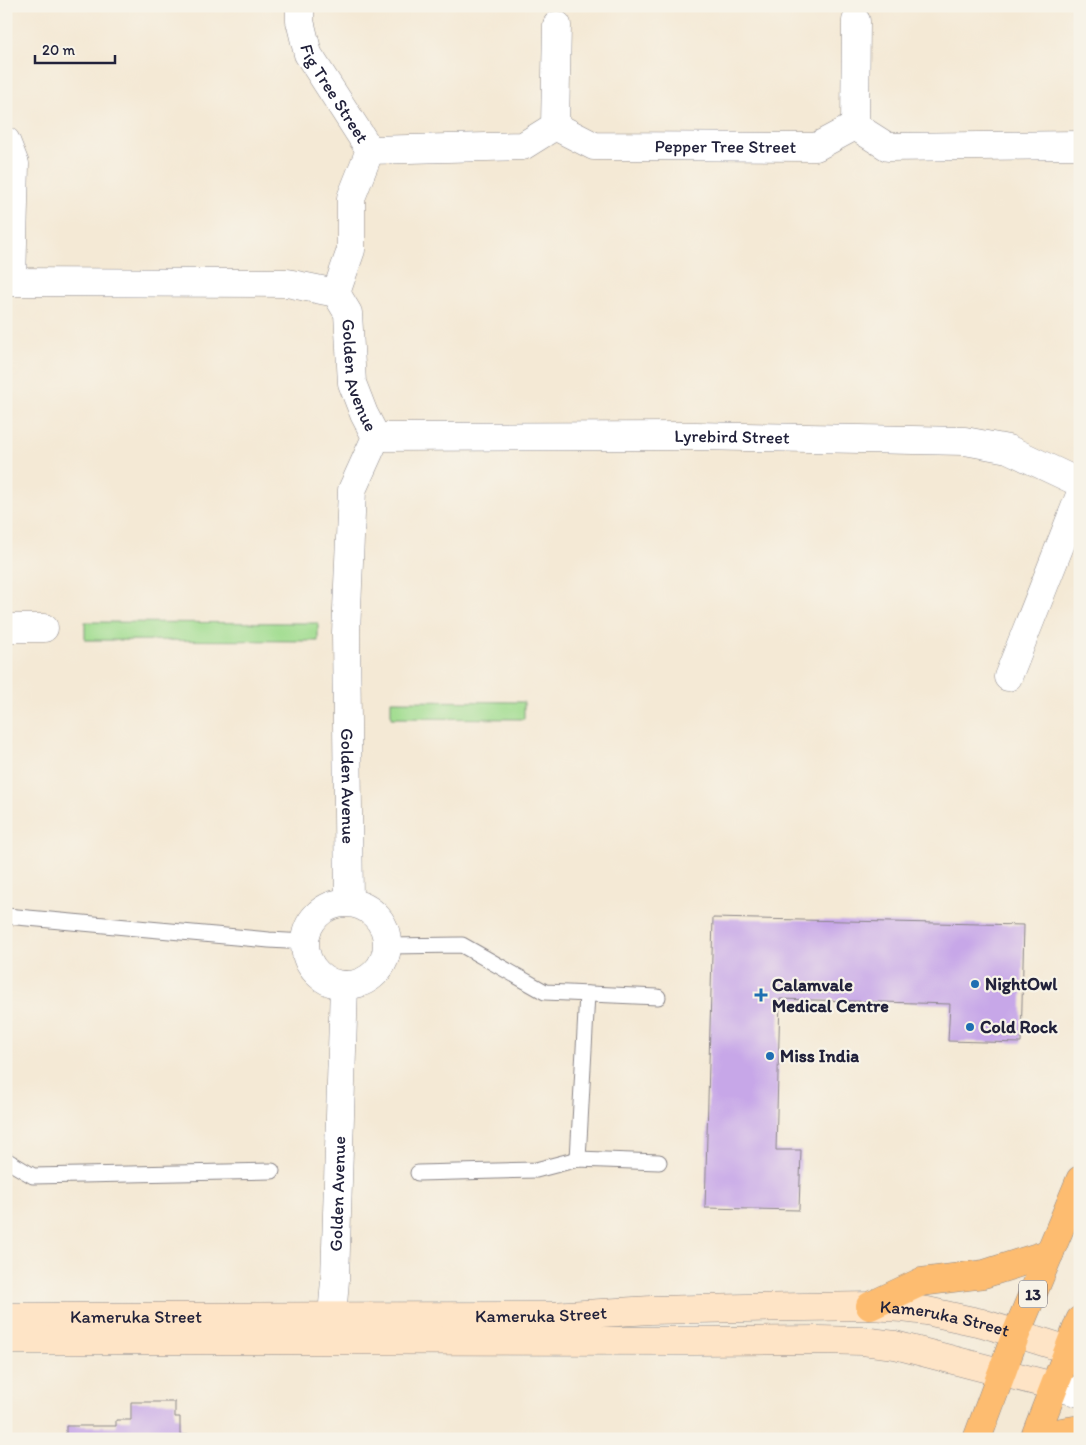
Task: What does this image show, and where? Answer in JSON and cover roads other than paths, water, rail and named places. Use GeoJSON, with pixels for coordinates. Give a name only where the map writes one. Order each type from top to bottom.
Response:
{"type":"FeatureCollection","features":[{"type":"Feature","properties":{"kind":"highway","name":"13"},"geometry":{"type":"LineString","coordinates":[[977,1439],[1016,1334],[1080,1180]]}},
{"type":"Feature","properties":{"kind":"highway"},"geometry":{"type":"LineString","coordinates":[[870,1306],[922,1282],[984,1274],[1050,1253]]}},
{"type":"Feature","properties":{"kind":"highway"},"geometry":{"type":"LineString","coordinates":[[1034,1439],[1054,1386],[1074,1352],[1080,1320]]}},
{"type":"Feature","properties":{"kind":"highway"},"geometry":{"type":"LineString","coordinates":[[1039,1439],[1060,1432],[1080,1429]]}},
{"type":"Feature","properties":{"kind":"street","name":"Fig Tree Street"},"geometry":{"type":"LineString","coordinates":[[300,6],[300,21],[308,54],[370,150],[351,198],[351,250],[336,293]]}},
{"type":"Feature","properties":{"kind":"street"},"geometry":{"type":"LineString","coordinates":[[856,21],[855,126],[888,147],[1080,145]]}},
{"type":"Feature","properties":{"kind":"street"},"geometry":{"type":"LineString","coordinates":[[370,150],[523,146],[555,126],[557,25]]}},
{"type":"Feature","properties":{"kind":"street","name":"Pepper Tree Street"},"geometry":{"type":"LineString","coordinates":[[555,126],[594,146],[816,147],[855,126]]}},
{"type":"Feature","properties":{"kind":"street"},"geometry":{"type":"LineString","coordinates":[[6,141],[15,164],[9,282],[287,283],[336,293]]}},
{"type":"Feature","properties":{"kind":"street","name":"Golden Avenue"},"geometry":{"type":"LineString","coordinates":[[336,293],[348,313],[352,382],[364,414],[376,437],[352,490],[346,642],[349,902]]}},
{"type":"Feature","properties":{"kind":"street","name":"Lyrebird Street"},"geometry":{"type":"LineString","coordinates":[[376,437],[696,436],[965,441],[1008,449],[1080,483]]}},
{"type":"Feature","properties":{"kind":"street"},"geometry":{"type":"LineString","coordinates":[[1008,678],[1080,494]]}},
{"type":"Feature","properties":{"kind":"street"},"geometry":{"type":"LineString","coordinates":[[6,628],[44,628]]}},
{"type":"Feature","properties":{"kind":"street"},"geometry":{"type":"LineString","coordinates":[[349,902],[373,911],[387,932],[388,946],[386,958],[379,970],[357,984],[344,985],[320,976],[306,954],[305,942],[307,929],[314,917],[324,909],[336,904],[349,902]]}},
{"type":"Feature","properties":{"kind":"street","name":"Golden Avenue"},"geometry":{"type":"LineString","coordinates":[[337,1329],[335,1260],[344,985]]}},
{"type":"Feature","properties":{"kind":"street","name":"Kameruka Street"},"geometry":{"type":"LineString","coordinates":[[6,1340],[337,1329],[702,1309],[870,1306],[927,1311],[982,1323],[1074,1352]]}},
{"type":"Feature","properties":{"kind":"street","name":"Kameruka Street"},"geometry":{"type":"LineString","coordinates":[[6,1317],[337,1329],[862,1341],[895,1346],[1054,1386]]}},
{"type":"Feature","properties":{"kind":"street"},"geometry":{"type":"LineString","coordinates":[[1054,1386],[1080,1393]]}},
{"type":"Feature","properties":{"kind":"lane"},"geometry":{"type":"LineString","coordinates":[[6,916],[305,942]]}},
{"type":"Feature","properties":{"kind":"lane"},"geometry":{"type":"LineString","coordinates":[[388,946],[462,945],[545,992],[658,997]]}},
{"type":"Feature","properties":{"kind":"lane"},"geometry":{"type":"LineString","coordinates":[[578,1159],[587,994]]}},
{"type":"Feature","properties":{"kind":"lane"},"geometry":{"type":"LineString","coordinates":[[418,1173],[536,1170],[578,1159],[660,1162]]}},
{"type":"Feature","properties":{"kind":"lane"},"geometry":{"type":"LineString","coordinates":[[6,1160],[33,1176],[272,1171]]}},
{"type":"Feature","properties":{"kind":"place","name":"NightOwl"},"geometry":{"type":"Point","coordinates":[975,984]}},
{"type":"Feature","properties":{"kind":"place","name":"Calamvale Medical Centre"},"geometry":{"type":"Point","coordinates":[761,995]}},
{"type":"Feature","properties":{"kind":"place","name":"Cold Rock"},"geometry":{"type":"Point","coordinates":[970,1027]}},
{"type":"Feature","properties":{"kind":"place","name":"Miss India"},"geometry":{"type":"Point","coordinates":[770,1056]}}]}
